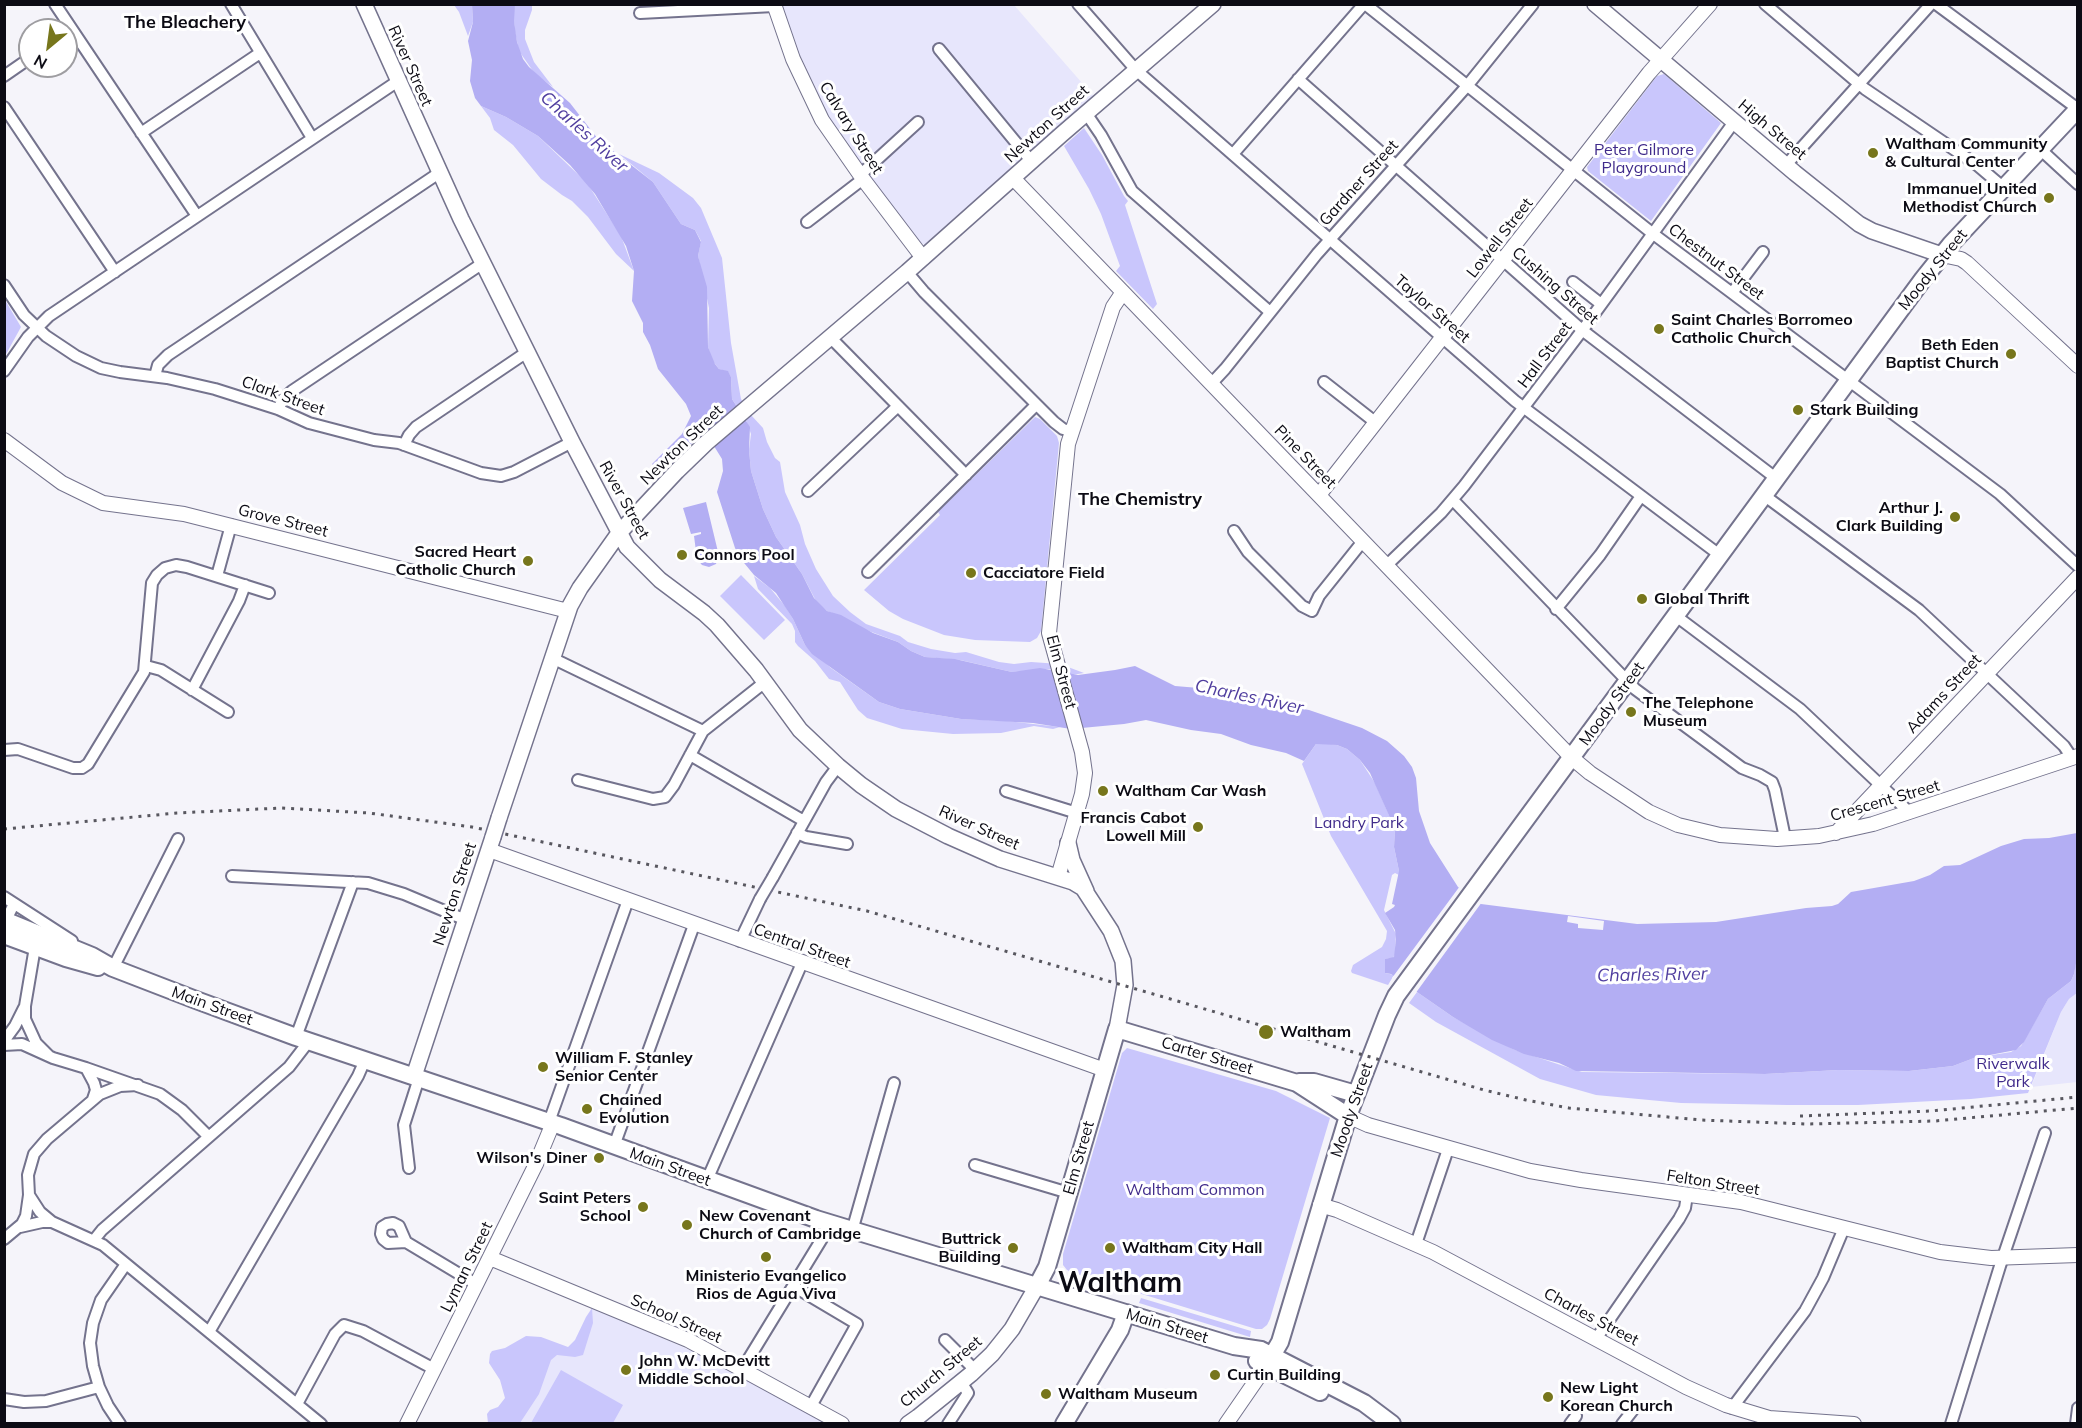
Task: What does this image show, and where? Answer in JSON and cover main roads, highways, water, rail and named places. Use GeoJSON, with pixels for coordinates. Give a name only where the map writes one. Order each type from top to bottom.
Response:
{"type":"FeatureCollection","features":[{"type":"Feature","properties":{"kind":"main road","name":"River Street"},"geometry":{"type":"LineString","coordinates":[[364,4],[439,173],[572,442],[630,551],[652,573],[717,625],[765,682],[797,726],[838,766],[884,800],[931,828],[1000,860],[1058,877]]}},
{"type":"Feature","properties":{"kind":"main road","name":"High Street"},"geometry":{"type":"LineString","coordinates":[[1596,4],[1734,122],[1863,227],[1942,255]]}},
{"type":"Feature","properties":{"kind":"main road","name":"Newton Street"},"geometry":{"type":"LineString","coordinates":[[416,1077],[568,611],[580,588],[619,533],[706,443],[907,272],[1211,5]]}},
{"type":"Feature","properties":{"kind":"main road","name":"Moody Street"},"geometry":{"type":"LineString","coordinates":[[1269,1360],[1280,1342],[1348,1116],[1389,1012],[1403,987],[1942,255],[2078,109]]}},
{"type":"Feature","properties":{"kind":"main road"},"geometry":{"type":"LineString","coordinates":[[1068,843],[1072,860],[1087,894]]}},
{"type":"Feature","properties":{"kind":"main road","name":"Elm Street"},"geometry":{"type":"LineString","coordinates":[[1037,1286],[1047,1269],[1117,1029],[1125,985],[1125,972],[1119,949],[1108,926],[1078,884],[1058,877]]}},
{"type":"Feature","properties":{"kind":"main road","name":"Main Street"},"geometry":{"type":"LineString","coordinates":[[5,924],[35,947],[89,965],[107,964]]}},
{"type":"Feature","properties":{"kind":"main road","name":"Main Street"},"geometry":{"type":"LineString","coordinates":[[5,924],[303,1039],[551,1122],[829,1224],[1234,1346],[1364,1403],[1390,1422]]}},
{"type":"Feature","properties":{"kind":"main road","name":"Carter Street"},"geometry":{"type":"LineString","coordinates":[[1117,1029],[1297,1083],[1348,1116]]}},
{"type":"Feature","properties":{"kind":"main road","name":"Carter Street"},"geometry":{"type":"LineString","coordinates":[[1297,1083],[1314,1082],[1356,1094]]}},
{"type":"Feature","properties":{"kind":"main road","name":"Church Street"},"geometry":{"type":"LineString","coordinates":[[913,1421],[975,1370],[1009,1334],[1037,1286]]}},
{"type":"Feature","properties":{"kind":"main road"},"geometry":{"type":"LineString","coordinates":[[1234,1346],[1252,1344],[1266,1339],[1288,1312]]}},
{"type":"Feature","properties":{"kind":"main road"},"geometry":{"type":"LineString","coordinates":[[1064,1424],[1120,1330],[1126,1313]]}},
{"type":"Feature","properties":{"kind":"water","name":"Charles River"},"geometry":{"type":"Polygon","coordinates":[[[472,5],[515,5],[514,21],[517,42],[523,59],[529,67],[570,103],[598,139],[653,182],[681,224],[695,230],[701,242],[698,256],[707,287],[708,347],[719,369],[728,371],[731,377],[732,399],[750,427],[751,471],[763,509],[776,537],[802,574],[814,598],[827,611],[841,615],[925,657],[955,659],[1012,672],[1040,668],[1078,675],[1135,666],[1175,686],[1199,688],[1231,698],[1262,698],[1275,704],[1309,710],[1362,728],[1387,741],[1404,756],[1412,767],[1416,778],[1419,811],[1430,843],[1458,887],[1481,904],[1637,924],[1716,922],[1832,906],[1838,904],[1851,892],[1914,881],[1944,866],[1960,865],[2001,846],[2024,839],[2049,838],[2077,833],[2078,953],[2071,981],[2048,999],[2024,1042],[2016,1050],[1974,1058],[1953,1066],[1909,1071],[1838,1070],[1765,1074],[1576,1071],[1559,1063],[1524,1054],[1492,1040],[1453,1017],[1391,974],[1385,973],[1385,959],[1394,957],[1396,939],[1395,930],[1385,913],[1395,905],[1392,904],[1399,871],[1394,847],[1395,829],[1370,773],[1347,749],[1337,745],[1316,744],[1304,761],[1286,753],[1251,745],[1221,734],[1146,720],[1071,729],[1033,723],[961,719],[900,709],[879,702],[812,654],[776,593],[754,575],[740,558],[717,492],[723,471],[722,459],[704,430],[700,429],[700,436],[659,473],[652,464],[682,434],[691,416],[686,404],[658,369],[643,332],[643,323],[632,301],[634,271],[626,246],[595,194],[570,165],[538,136],[506,117],[481,106],[475,98],[470,81],[472,60],[468,41],[473,22],[472,5]]]}},
{"type":"Feature","properties":{"kind":"water","name":"Connors Pool"},"geometry":{"type":"Polygon","coordinates":[[[706,502],[719,556],[716,564],[709,567],[702,565],[697,559],[694,536],[701,532],[691,534],[683,508],[706,502]]]}},
{"type":"Feature","properties":{"kind":"railway"},"geometry":{"type":"LineString","coordinates":[[4,829],[177,813],[281,808],[369,813],[472,827],[867,911],[1484,1090],[1569,1108],[1701,1120],[1807,1124],[1935,1121],[2078,1108]]}},
{"type":"Feature","properties":{"kind":"railway"},"geometry":{"type":"LineString","coordinates":[[1800,1116],[1931,1111],[2078,1097]]}},
{"type":"Feature","properties":{"kind":"place","name":"Waltham Community & Cultural Center"},"geometry":{"type":"Point","coordinates":[1873,153]}},
{"type":"Feature","properties":{"kind":"place","name":"Immanuel United Methodist Church"},"geometry":{"type":"Point","coordinates":[2049,198]}},
{"type":"Feature","properties":{"kind":"place","name":"Saint Charles Borromeo Catholic Church"},"geometry":{"type":"Point","coordinates":[1659,329]}},
{"type":"Feature","properties":{"kind":"place","name":"Beth Eden Baptist Church"},"geometry":{"type":"Point","coordinates":[2011,354]}},
{"type":"Feature","properties":{"kind":"place","name":"Stark Building"},"geometry":{"type":"Point","coordinates":[1798,410]}},
{"type":"Feature","properties":{"kind":"place","name":"Arthur J. Clark Building"},"geometry":{"type":"Point","coordinates":[1955,517]}},
{"type":"Feature","properties":{"kind":"place","name":"Connors Pool"},"geometry":{"type":"Point","coordinates":[682,555]}},
{"type":"Feature","properties":{"kind":"place","name":"Sacred Heart Catholic Church"},"geometry":{"type":"Point","coordinates":[528,561]}},
{"type":"Feature","properties":{"kind":"place","name":"Cacciatore Field"},"geometry":{"type":"Point","coordinates":[971,573]}},
{"type":"Feature","properties":{"kind":"place","name":"Global Thrift"},"geometry":{"type":"Point","coordinates":[1642,599]}},
{"type":"Feature","properties":{"kind":"place","name":"The Telephone Museum"},"geometry":{"type":"Point","coordinates":[1631,712]}},
{"type":"Feature","properties":{"kind":"place","name":"Waltham Car Wash"},"geometry":{"type":"Point","coordinates":[1103,791]}},
{"type":"Feature","properties":{"kind":"place","name":"Francis Cabot Lowell Mill"},"geometry":{"type":"Point","coordinates":[1198,827]}},
{"type":"Feature","properties":{"kind":"place","name":"Waltham"},"geometry":{"type":"Point","coordinates":[1266,1032]}},
{"type":"Feature","properties":{"kind":"place","name":"William F. Stanley Senior Center"},"geometry":{"type":"Point","coordinates":[543,1067]}},
{"type":"Feature","properties":{"kind":"place","name":"Chained Evolution"},"geometry":{"type":"Point","coordinates":[587,1109]}},
{"type":"Feature","properties":{"kind":"place","name":"Wilson's Diner"},"geometry":{"type":"Point","coordinates":[599,1158]}},
{"type":"Feature","properties":{"kind":"place","name":"Saint Peters School"},"geometry":{"type":"Point","coordinates":[643,1207]}},
{"type":"Feature","properties":{"kind":"place","name":"New Covenant Church of Cambridge"},"geometry":{"type":"Point","coordinates":[687,1225]}},
{"type":"Feature","properties":{"kind":"place","name":"Buttrick Building"},"geometry":{"type":"Point","coordinates":[1013,1248]}},
{"type":"Feature","properties":{"kind":"place","name":"Waltham City Hall"},"geometry":{"type":"Point","coordinates":[1110,1248]}},
{"type":"Feature","properties":{"kind":"place","name":"Ministerio Evangelico Rios de Agua Viva"},"geometry":{"type":"Point","coordinates":[766,1257]}},
{"type":"Feature","properties":{"kind":"place","name":"John W. McDevitt Middle School"},"geometry":{"type":"Point","coordinates":[626,1370]}},
{"type":"Feature","properties":{"kind":"place","name":"Curtin Building"},"geometry":{"type":"Point","coordinates":[1215,1375]}},
{"type":"Feature","properties":{"kind":"place","name":"Waltham Museum"},"geometry":{"type":"Point","coordinates":[1046,1394]}},
{"type":"Feature","properties":{"kind":"place","name":"New Light Korean Church"},"geometry":{"type":"Point","coordinates":[1548,1397]}},
{"type":"Feature","properties":{"kind":"district","name":"The Bleachery"},"geometry":{"type":"Point","coordinates":[185,23]}},
{"type":"Feature","properties":{"kind":"district","name":"The Chemistry"},"geometry":{"type":"Point","coordinates":[1140,500]}},
{"type":"Feature","properties":{"kind":"district","name":"Waltham"},"geometry":{"type":"Point","coordinates":[1120,1284]}},
{"type":"Feature","properties":{"kind":"park label","name":"Peter Gilmore Playground"},"geometry":{"type":"Point","coordinates":[1644,159]}},
{"type":"Feature","properties":{"kind":"park label","name":"Landry Park"},"geometry":{"type":"Point","coordinates":[1359,823]}},
{"type":"Feature","properties":{"kind":"park label","name":"Riverwalk Park"},"geometry":{"type":"Point","coordinates":[2013,1073]}},
{"type":"Feature","properties":{"kind":"park label","name":"Waltham Common"},"geometry":{"type":"Point","coordinates":[1195,1190]}}]}
